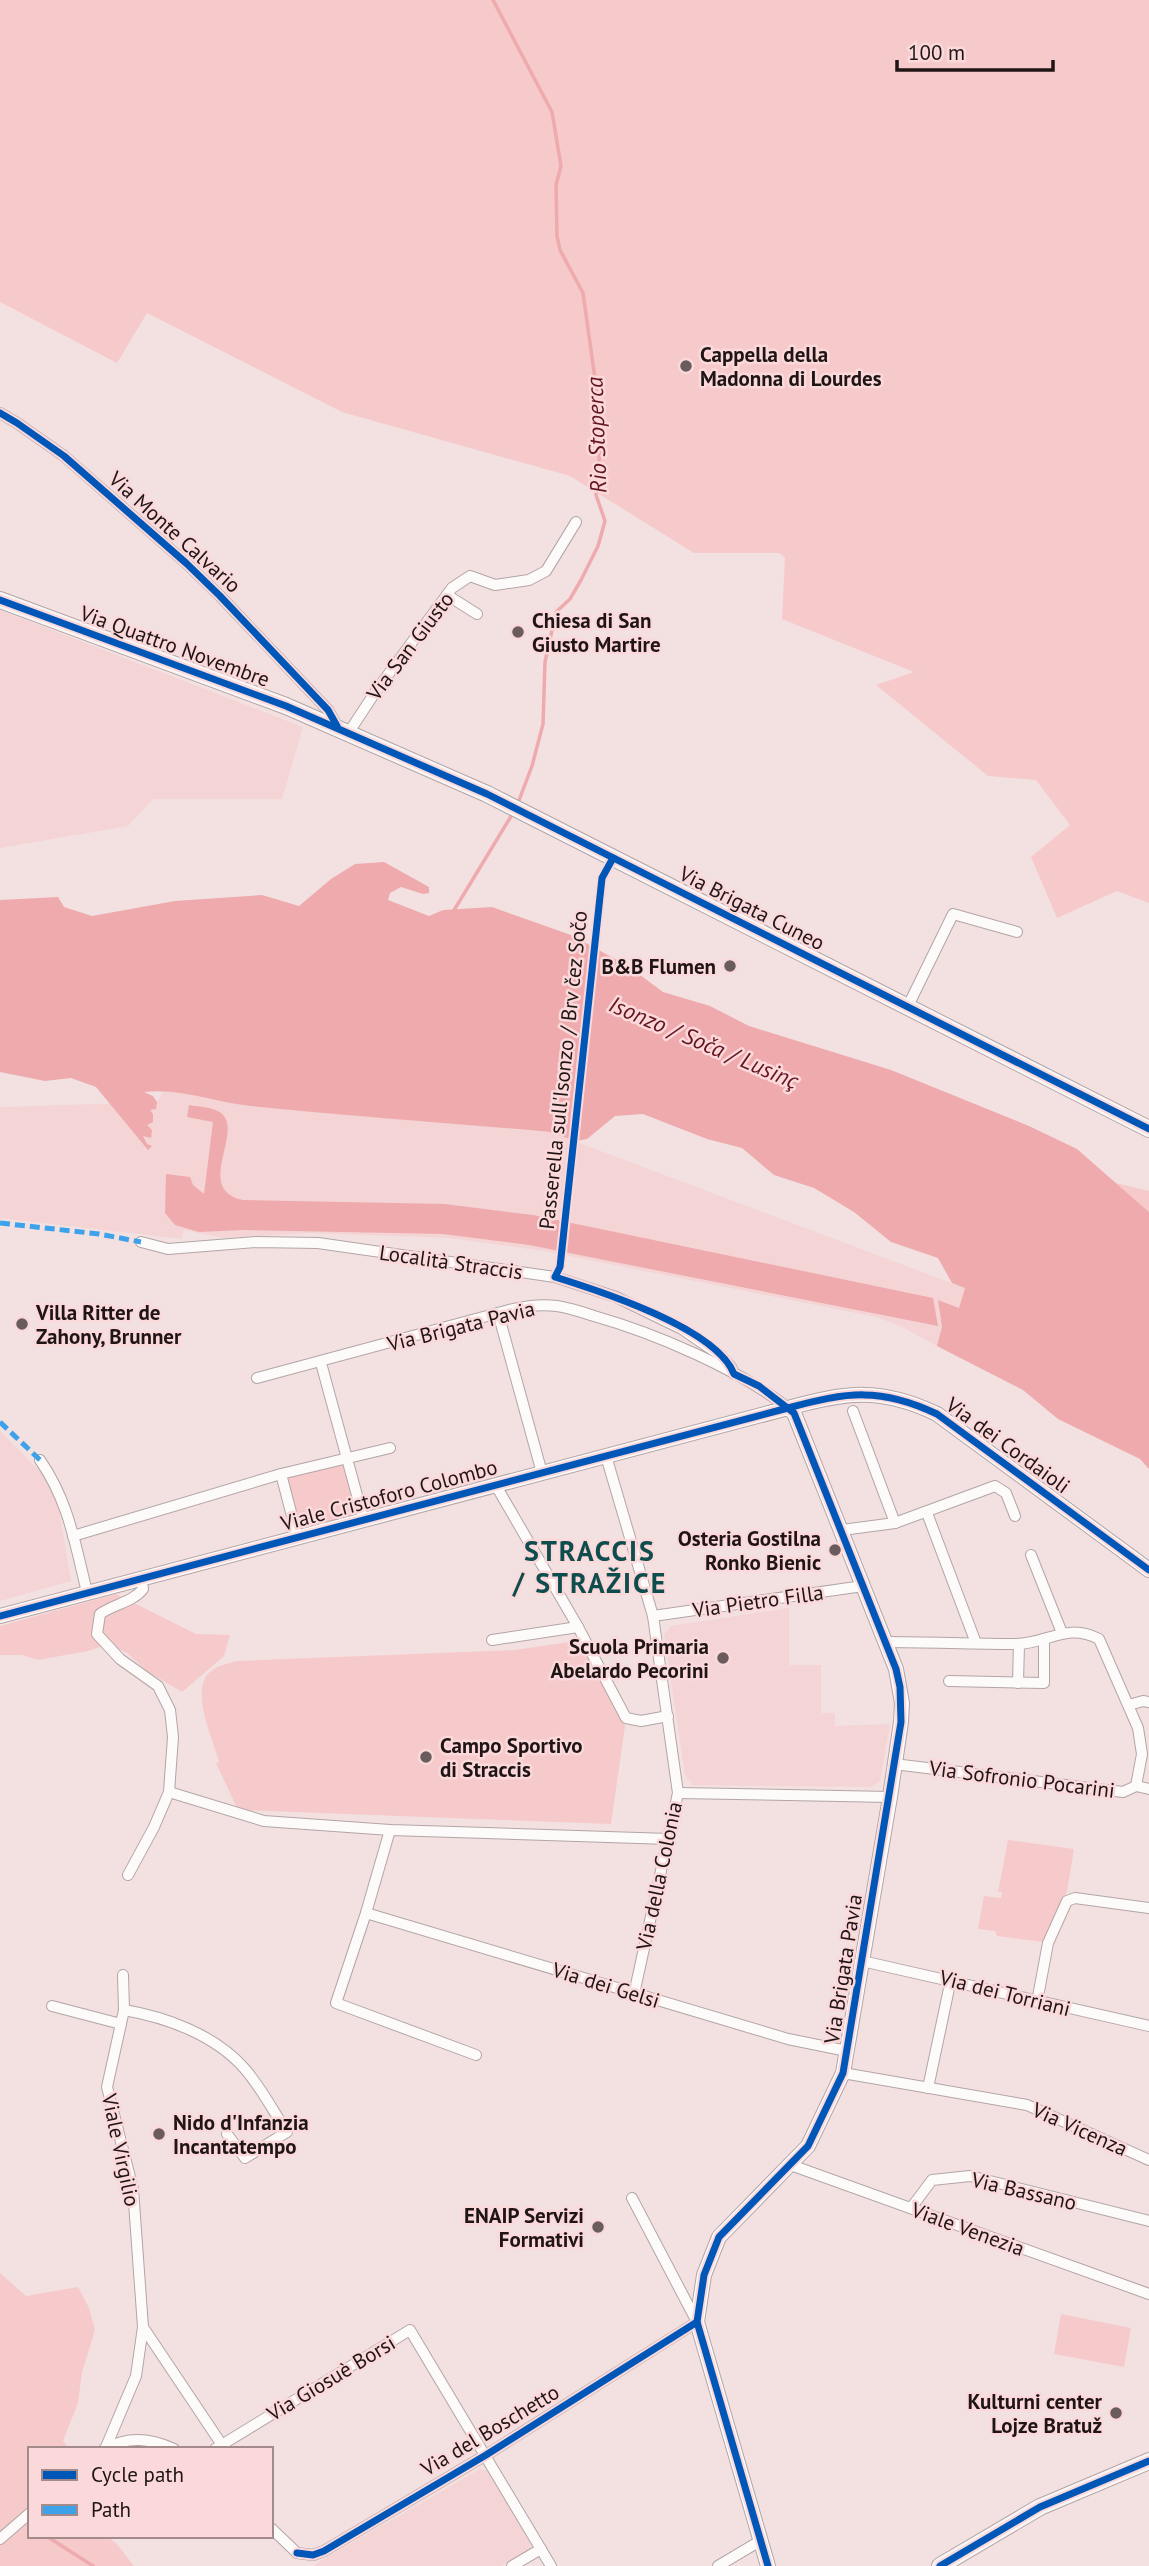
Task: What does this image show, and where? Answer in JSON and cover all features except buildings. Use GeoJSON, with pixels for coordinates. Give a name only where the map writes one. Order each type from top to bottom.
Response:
{"type":"FeatureCollection","features":[{"type":"Feature","properties":{"kind":"main road","name":"Via Quattro Novembre"},"geometry":{"type":"LineString","coordinates":[[0,600],[343,729]]}},
{"type":"Feature","properties":{"kind":"main road","name":"Via Brigata Cuneo"},"geometry":{"type":"LineString","coordinates":[[343,729],[516,809],[1149,1129]]}},
{"type":"Feature","properties":{"kind":"main road"},"geometry":{"type":"LineString","coordinates":[[940,2566],[1040,2507],[1149,2461]]}},
{"type":"Feature","properties":{"kind":"street","name":"Via Monte Calvario"},"geometry":{"type":"LineString","coordinates":[[0,414],[64,456],[186,564],[220,596],[343,729]]}},
{"type":"Feature","properties":{"kind":"street","name":"Via San Giusto"},"geometry":{"type":"LineString","coordinates":[[343,729],[376,691],[452,588],[470,576],[495,585],[529,580],[546,571],[576,522]]}},
{"type":"Feature","properties":{"kind":"street"},"geometry":{"type":"LineString","coordinates":[[447,595],[477,614]]}},
{"type":"Feature","properties":{"kind":"street"},"geometry":{"type":"LineString","coordinates":[[908,1006],[953,914],[1017,932]]}},
{"type":"Feature","properties":{"kind":"street","name":"Località Straccis"},"geometry":{"type":"LineString","coordinates":[[141,1242],[168,1249],[277,1241],[318,1243],[555,1277],[616,1297],[682,1329],[720,1355],[732,1367],[734,1374]]}},
{"type":"Feature","properties":{"kind":"street","name":"Via Brigata Pavia"},"geometry":{"type":"LineString","coordinates":[[257,1378],[321,1363],[525,1306],[560,1306],[616,1322],[674,1345],[759,1386],[794,1413],[896,1669],[902,1703],[890,1797],[843,2073],[808,2146],[719,2237],[704,2275],[696,2322],[768,2566]]}},
{"type":"Feature","properties":{"kind":"street"},"geometry":{"type":"LineString","coordinates":[[498,1313],[542,1473]]}},
{"type":"Feature","properties":{"kind":"street"},"geometry":{"type":"LineString","coordinates":[[321,1363],[364,1521]]}},
{"type":"Feature","properties":{"kind":"street","name":"Via dei Cordaioli"},"geometry":{"type":"LineString","coordinates":[[788,1408],[852,1394],[874,1395],[916,1404],[937,1414],[979,1443],[1149,1570]]}},
{"type":"Feature","properties":{"kind":"street","name":"Viale Cristoforo Colombo"},"geometry":{"type":"LineString","coordinates":[[0,1616],[788,1408]]}},
{"type":"Feature","properties":{"kind":"street"},"geometry":{"type":"LineString","coordinates":[[853,1411],[895,1523]]}},
{"type":"Feature","properties":{"kind":"street"},"geometry":{"type":"LineString","coordinates":[[73,1536],[281,1474],[390,1448]]}},
{"type":"Feature","properties":{"kind":"street","name":"Via della Colonia"},"geometry":{"type":"LineString","coordinates":[[606,1456],[653,1616],[678,1793],[634,1994]]}},
{"type":"Feature","properties":{"kind":"street"},"geometry":{"type":"LineString","coordinates":[[40,1460],[55,1481],[64,1502],[87,1592]]}},
{"type":"Feature","properties":{"kind":"street"},"geometry":{"type":"LineString","coordinates":[[281,1474],[298,1539]]}},
{"type":"Feature","properties":{"kind":"street"},"geometry":{"type":"LineString","coordinates":[[495,1484],[578,1627],[626,1718],[641,1721],[668,1716]]}},
{"type":"Feature","properties":{"kind":"street"},"geometry":{"type":"LineString","coordinates":[[842,1530],[895,1523],[995,1486],[1006,1493],[1015,1516]]}},
{"type":"Feature","properties":{"kind":"street"},"geometry":{"type":"LineString","coordinates":[[928,1513],[976,1643]]}},
{"type":"Feature","properties":{"kind":"street"},"geometry":{"type":"LineString","coordinates":[[1031,1555],[1062,1633]]}},
{"type":"Feature","properties":{"kind":"street"},"geometry":{"type":"LineString","coordinates":[[128,1875],[169,1792],[173,1737],[170,1710],[158,1686],[120,1659],[97,1634],[100,1614],[113,1605],[137,1597],[143,1589],[141,1577]]}},
{"type":"Feature","properties":{"kind":"street","name":"Via Pietro Filla"},"geometry":{"type":"LineString","coordinates":[[653,1616],[863,1586]]}},
{"type":"Feature","properties":{"kind":"street"},"geometry":{"type":"LineString","coordinates":[[492,1640],[578,1627]]}},
{"type":"Feature","properties":{"kind":"street"},"geometry":{"type":"LineString","coordinates":[[885,1642],[1019,1644],[1062,1633],[1079,1632],[1099,1639],[1129,1705],[1141,1742],[1142,1754],[1136,1786]]}},
{"type":"Feature","properties":{"kind":"street"},"geometry":{"type":"LineString","coordinates":[[949,1681],[1044,1683],[1044,1639]]}},
{"type":"Feature","properties":{"kind":"street"},"geometry":{"type":"LineString","coordinates":[[1018,1683],[1019,1644]]}},
{"type":"Feature","properties":{"kind":"street"},"geometry":{"type":"LineString","coordinates":[[1129,1705],[1149,1702]]}},
{"type":"Feature","properties":{"kind":"street","name":"Via Sofronio Pocarini"},"geometry":{"type":"LineString","coordinates":[[894,1764],[1123,1792],[1136,1786],[1149,1789]]}},
{"type":"Feature","properties":{"kind":"street"},"geometry":{"type":"LineString","coordinates":[[169,1792],[264,1821],[390,1830],[669,1839]]}},
{"type":"Feature","properties":{"kind":"street"},"geometry":{"type":"LineString","coordinates":[[678,1793],[890,1797]]}},
{"type":"Feature","properties":{"kind":"street"},"geometry":{"type":"LineString","coordinates":[[390,1830],[337,2003],[476,2055]]}},
{"type":"Feature","properties":{"kind":"street"},"geometry":{"type":"LineString","coordinates":[[1037,2002],[1048,1943],[1067,1901],[1075,1898],[1149,1908]]}},
{"type":"Feature","properties":{"kind":"street","name":"Via dei Gelsi"},"geometry":{"type":"LineString","coordinates":[[366,1913],[788,2039],[847,2051]]}},
{"type":"Feature","properties":{"kind":"street","name":"Via dei Torriani"},"geometry":{"type":"LineString","coordinates":[[862,1961],[951,1979],[1037,2002],[1149,2026]]}},
{"type":"Feature","properties":{"kind":"street","name":"Viale Virgilio"},"geometry":{"type":"LineString","coordinates":[[105,2447],[136,2376],[144,2327],[133,2189],[107,2087],[124,2010],[123,1975]]}},
{"type":"Feature","properties":{"kind":"street"},"geometry":{"type":"LineString","coordinates":[[928,2088],[951,1979]]}},
{"type":"Feature","properties":{"kind":"street"},"geometry":{"type":"LineString","coordinates":[[52,2006],[121,2024]]}},
{"type":"Feature","properties":{"kind":"street"},"geometry":{"type":"LineString","coordinates":[[124,2010],[152,2015],[217,2044],[244,2068],[287,2132],[245,2158],[228,2134]]}},
{"type":"Feature","properties":{"kind":"street","name":"Via Vicenza"},"geometry":{"type":"LineString","coordinates":[[843,2073],[1027,2105],[1149,2160]]}},
{"type":"Feature","properties":{"kind":"street","name":"Viale Venezia"},"geometry":{"type":"LineString","coordinates":[[788,2164],[1149,2294]]}},
{"type":"Feature","properties":{"kind":"street","name":"Via Bassano"},"geometry":{"type":"LineString","coordinates":[[911,2208],[932,2180],[970,2176],[1149,2221]]}},
{"type":"Feature","properties":{"kind":"street"},"geometry":{"type":"LineString","coordinates":[[632,2198],[696,2322]]}},
{"type":"Feature","properties":{"kind":"street","name":"Via del Boschetto"},"geometry":{"type":"LineString","coordinates":[[297,2553],[313,2555],[324,2551],[486,2455],[696,2322]]}},
{"type":"Feature","properties":{"kind":"street","name":"Viale Virgilio"},"geometry":{"type":"LineString","coordinates":[[144,2327],[219,2447]]}},
{"type":"Feature","properties":{"kind":"street","name":"Via Giosuè Borsi"},"geometry":{"type":"LineString","coordinates":[[219,2447],[410,2330],[486,2455]]}},
{"type":"Feature","properties":{"kind":"street","name":"Viale Virgilio"},"geometry":{"type":"LineString","coordinates":[[108,2447],[129,2439],[152,2440],[169,2447]]}},
{"type":"Feature","properties":{"kind":"street"},"geometry":{"type":"LineString","coordinates":[[486,2455],[551,2566]]}},
{"type":"Feature","properties":{"kind":"street"},"geometry":{"type":"LineString","coordinates":[[0,2539],[28,2515]]}},
{"type":"Feature","properties":{"kind":"street"},"geometry":{"type":"LineString","coordinates":[[273,2530],[297,2553],[292,2566]]}},
{"type":"Feature","properties":{"kind":"street"},"geometry":{"type":"LineString","coordinates":[[718,2566],[760,2541]]}},
{"type":"Feature","properties":{"kind":"street"},"geometry":{"type":"LineString","coordinates":[[512,2566],[541,2549]]}},
{"type":"Feature","properties":{"kind":"shaded area"},"geometry":{"type":"Polygon","coordinates":[[[0,0],[1149,0],[1149,903],[1117,891],[1057,918],[1031,857],[1070,825],[1036,780],[988,776],[876,685],[914,672],[782,619],[785,558],[779,553],[694,553],[570,476],[342,412],[147,313],[117,363],[0,302],[0,0]]]}},
{"type":"Feature","properties":{"kind":"shaded area"},"geometry":{"type":"Polygon","coordinates":[[[0,610],[303,727],[282,799],[153,799],[128,826],[0,848],[0,610]]]}},
{"type":"Feature","properties":{"kind":"shaded area"},"geometry":{"type":"Polygon","coordinates":[[[163,1091],[195,1094],[246,1106],[550,1132],[965,1288],[959,1308],[938,1300],[942,1327],[937,1346],[900,1326],[876,1317],[544,1251],[449,1238],[309,1233],[223,1238],[184,1230],[182,1239],[0,1218],[0,1107],[157,1102],[163,1091]]]}},
{"type":"Feature","properties":{"kind":"shaded area"},"geometry":{"type":"Polygon","coordinates":[[[1116,1183],[1149,1191],[1149,1212],[1116,1183]]]}},
{"type":"Feature","properties":{"kind":"shaded area"},"geometry":{"type":"Polygon","coordinates":[[[0,1431],[55,1487],[71,1581],[0,1601],[0,1431]]]}},
{"type":"Feature","properties":{"kind":"shaded area"},"geometry":{"type":"Polygon","coordinates":[[[348,1458],[364,1521],[298,1539],[281,1474],[348,1458]]]}},
{"type":"Feature","properties":{"kind":"shaded area"},"geometry":{"type":"Polygon","coordinates":[[[116,1594],[196,1634],[230,1635],[224,1656],[182,1692],[147,1671],[127,1653],[108,1644],[88,1651],[38,1660],[22,1655],[0,1655],[0,1626],[116,1594]]]}},
{"type":"Feature","properties":{"kind":"shaded area"},"geometry":{"type":"Polygon","coordinates":[[[789,1608],[789,1665],[821,1665],[821,1713],[835,1713],[835,1726],[890,1724],[880,1781],[871,1787],[693,1785],[685,1775],[664,1635],[671,1626],[789,1608]]]}},
{"type":"Feature","properties":{"kind":"shaded area"},"geometry":{"type":"Polygon","coordinates":[[[582,1640],[625,1726],[611,1824],[238,1810],[216,1763],[219,1762],[205,1718],[202,1694],[207,1675],[225,1664],[237,1661],[515,1650],[582,1640]]]}},
{"type":"Feature","properties":{"kind":"shaded area"},"geometry":{"type":"Polygon","coordinates":[[[1008,1840],[1074,1849],[1067,1891],[1044,1942],[997,1936],[995,1931],[978,1929],[984,1896],[1001,1898],[1002,1892],[998,1892],[1008,1840]]]}},
{"type":"Feature","properties":{"kind":"shaded area"},"geometry":{"type":"Polygon","coordinates":[[[0,2273],[26,2296],[78,2287],[89,2308],[95,2330],[82,2372],[78,2403],[63,2441],[68,2447],[28,2447],[28,2538],[109,2538],[134,2566],[0,2566],[0,2273]]]}},
{"type":"Feature","properties":{"kind":"shaded area"},"geometry":{"type":"Polygon","coordinates":[[[1061,2314],[1131,2328],[1124,2367],[1054,2354],[1061,2314]]]}},
{"type":"Feature","properties":{"kind":"shaded area"},"geometry":{"type":"Polygon","coordinates":[[[480,2469],[488,2471],[531,2545],[530,2550],[502,2566],[312,2566],[480,2469]]]}},
{"type":"Feature","properties":{"kind":"water","name":"Isonzo / Soča / Lusinç"},"geometry":{"type":"Polygon","coordinates":[[[384,862],[429,887],[429,893],[423,894],[401,887],[390,893],[388,900],[429,916],[443,910],[492,907],[571,935],[628,966],[663,992],[710,1006],[749,1026],[891,1070],[1029,1126],[1077,1149],[1149,1212],[1149,1469],[1140,1459],[1058,1419],[1023,1390],[937,1346],[942,1327],[938,1300],[959,1308],[965,1288],[952,1283],[938,1258],[891,1242],[854,1212],[814,1188],[774,1175],[742,1148],[707,1139],[643,1114],[615,1116],[587,1139],[576,1141],[550,1132],[250,1106],[158,1091],[144,1092],[153,1096],[157,1102],[156,1109],[150,1110],[153,1122],[147,1125],[152,1130],[151,1138],[143,1136],[147,1144],[152,1146],[148,1150],[96,1087],[71,1078],[45,1081],[0,1072],[0,900],[58,897],[64,907],[92,916],[175,901],[262,895],[299,906],[331,879],[355,864],[384,862]]]}},
{"type":"Feature","properties":{"kind":"water"},"geometry":{"type":"Polygon","coordinates":[[[189,1105],[218,1111],[227,1122],[228,1133],[220,1173],[222,1184],[229,1194],[243,1200],[445,1204],[533,1215],[933,1298],[938,1326],[529,1245],[443,1234],[242,1230],[199,1232],[175,1225],[165,1213],[166,1174],[190,1177],[193,1185],[204,1194],[213,1122],[187,1117],[189,1105]]]}},
{"type":"Feature","properties":{"kind":"waterway","name":"Rio Stoperca"},"geometry":{"type":"LineString","coordinates":[[493,0],[552,112],[561,166],[556,185],[557,236],[560,250],[583,293],[597,393],[600,449],[596,495],[605,521],[598,546],[581,580],[570,599],[556,612],[545,662],[543,724],[532,766],[518,803]]}},
{"type":"Feature","properties":{"kind":"waterway","name":"Rio Stoperca"},"geometry":{"type":"LineString","coordinates":[[453,912],[513,813]]}},
{"type":"Feature","properties":{"kind":"waterway"},"geometry":{"type":"LineString","coordinates":[[50,2538],[93,2566]]}},
{"type":"Feature","properties":{"kind":"marked path"},"geometry":{"type":"LineString","coordinates":[[0,1223],[99,1234],[141,1242]]}},
{"type":"Feature","properties":{"kind":"marked path"},"geometry":{"type":"LineString","coordinates":[[0,1422],[40,1460]]}},
{"type":"Feature","properties":{"kind":"cycle path"},"geometry":{"type":"LineString","coordinates":[[0,413],[64,456],[186,563],[328,710],[337,726]]}},
{"type":"Feature","properties":{"kind":"cycle path"},"geometry":{"type":"LineString","coordinates":[[0,600],[286,706],[487,794],[1149,1129]]}},
{"type":"Feature","properties":{"kind":"cycle path","name":"Passerella sull'Isonzo / Brv čez Sočo"},"geometry":{"type":"LineString","coordinates":[[613,858],[602,878],[560,1267],[555,1277],[655,1313],[681,1327],[705,1341],[723,1357],[734,1374],[759,1386],[794,1413],[896,1669],[900,1687],[901,1722],[843,2073],[808,2146],[719,2237],[704,2275],[697,2322],[768,2566]]}},
{"type":"Feature","properties":{"kind":"cycle path"},"geometry":{"type":"LineString","coordinates":[[0,1616],[828,1398],[864,1395],[898,1399],[937,1414],[1149,1570]]}},
{"type":"Feature","properties":{"kind":"cycle path"},"geometry":{"type":"LineString","coordinates":[[297,2553],[313,2555],[324,2551],[486,2455],[697,2322]]}},
{"type":"Feature","properties":{"kind":"cycle path"},"geometry":{"type":"LineString","coordinates":[[940,2566],[1040,2507],[1149,2461]]}},
{"type":"Feature","properties":{"kind":"place","name":"Cappella della Madonna di Lourdes"},"geometry":{"type":"Point","coordinates":[686,366]}},
{"type":"Feature","properties":{"kind":"place","name":"Chiesa di San Giusto Martire"},"geometry":{"type":"Point","coordinates":[518,632]}},
{"type":"Feature","properties":{"kind":"place","name":"B&B Flumen"},"geometry":{"type":"Point","coordinates":[730,966]}},
{"type":"Feature","properties":{"kind":"place","name":"Villa Ritter de Zahony, Brunner"},"geometry":{"type":"Point","coordinates":[22,1324]}},
{"type":"Feature","properties":{"kind":"place","name":"Osteria Gostilna Ronko Bienic"},"geometry":{"type":"Point","coordinates":[835,1550]}},
{"type":"Feature","properties":{"kind":"place","name":"Scuola Primaria Abelardo Pecorini"},"geometry":{"type":"Point","coordinates":[723,1658]}},
{"type":"Feature","properties":{"kind":"place","name":"Campo Sportivo di Straccis"},"geometry":{"type":"Point","coordinates":[426,1757]}},
{"type":"Feature","properties":{"kind":"place","name":"Nido d'Infanzia Incantatempo"},"geometry":{"type":"Point","coordinates":[159,2134]}},
{"type":"Feature","properties":{"kind":"place","name":"ENAIP Servizi Formativi"},"geometry":{"type":"Point","coordinates":[598,2227]}},
{"type":"Feature","properties":{"kind":"place","name":"Kulturni center Lojze Bratuž"},"geometry":{"type":"Point","coordinates":[1116,2413]}},
{"type":"Feature","properties":{"kind":"district","name":"STRACCIS / STRAŽICE"},"geometry":{"type":"Point","coordinates":[590,1566]}}]}
